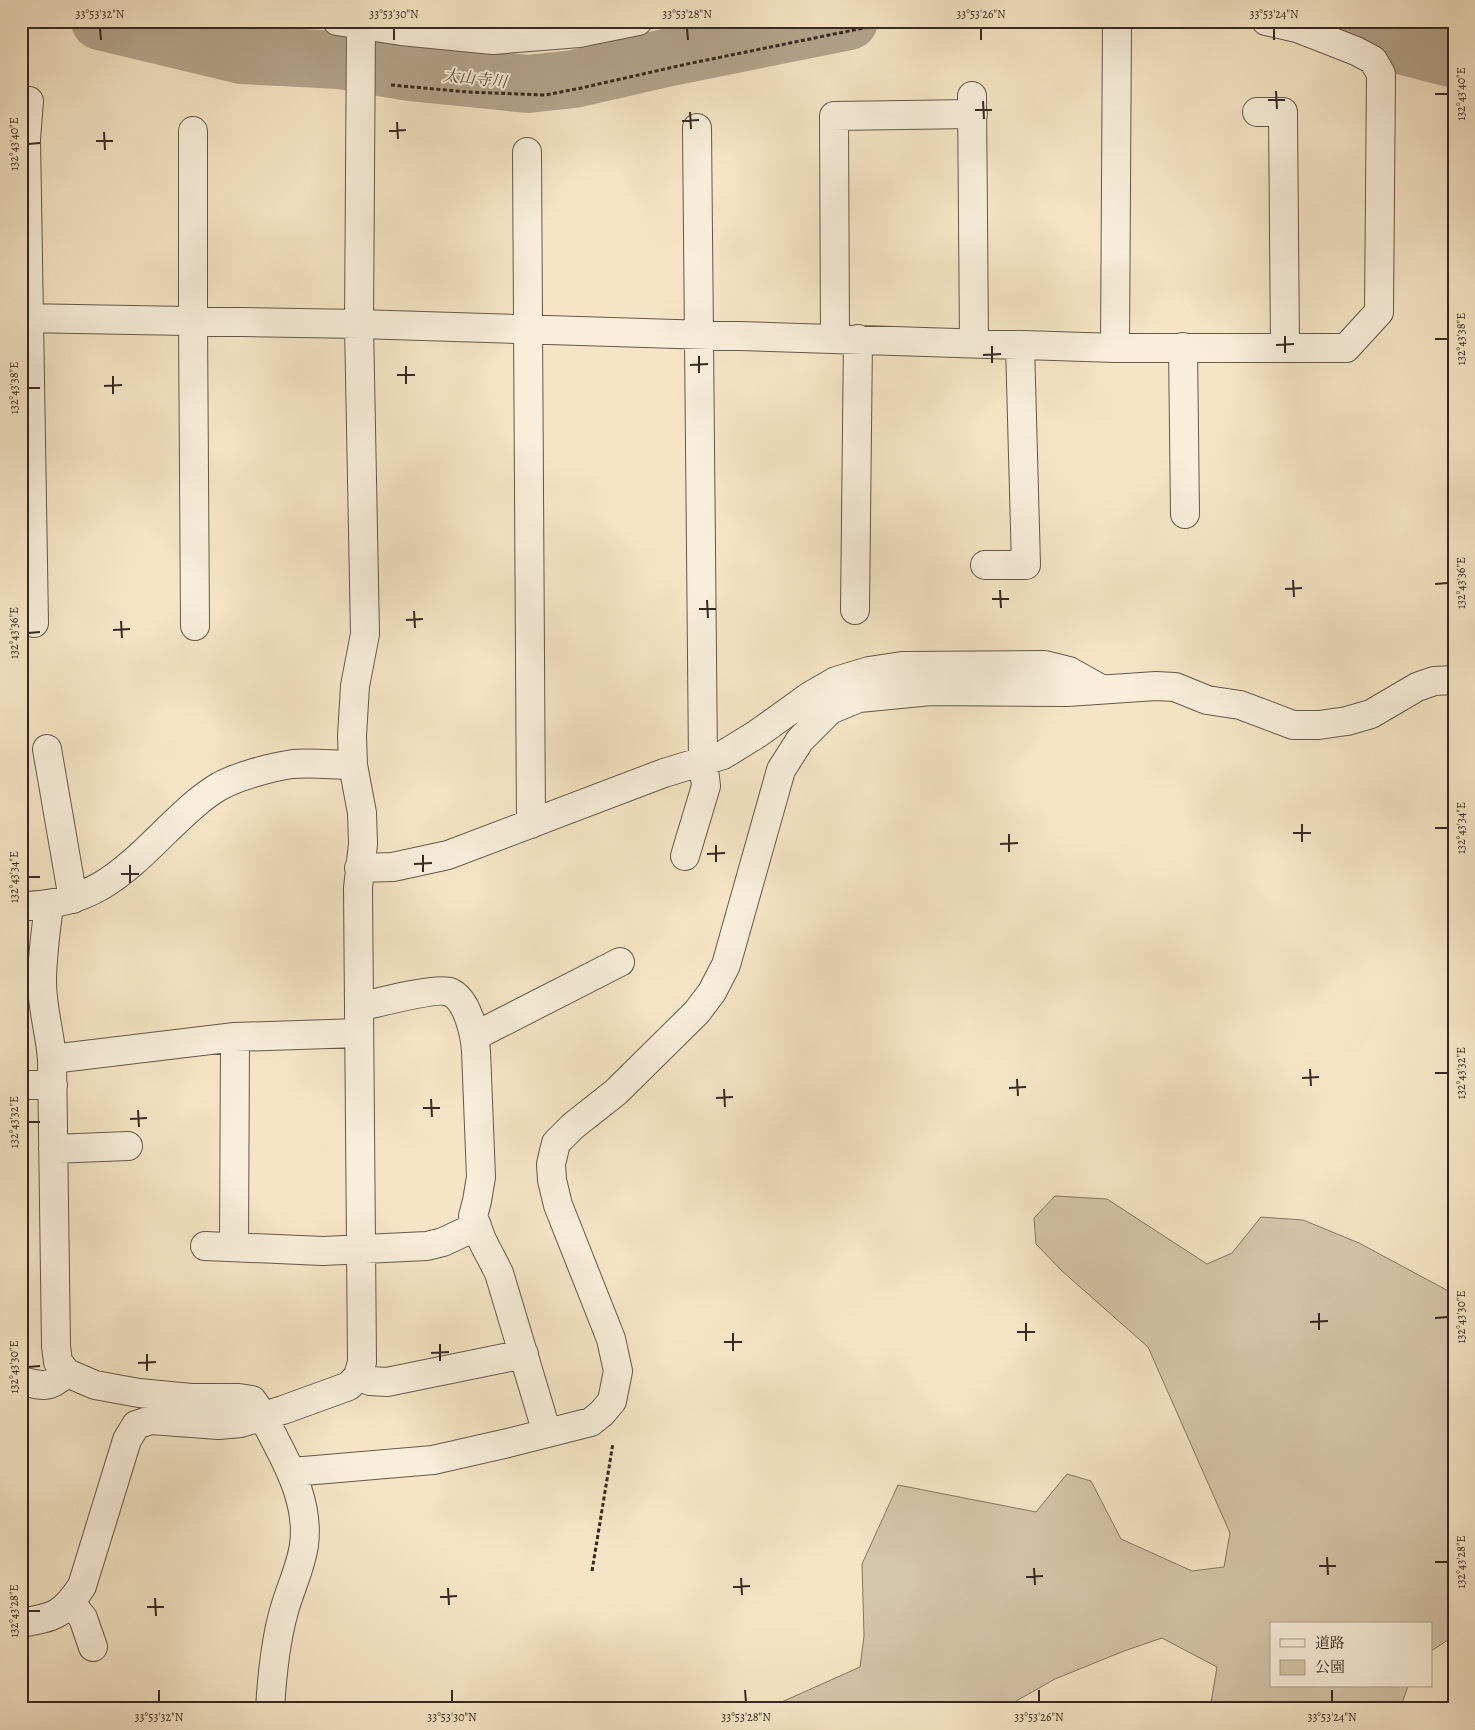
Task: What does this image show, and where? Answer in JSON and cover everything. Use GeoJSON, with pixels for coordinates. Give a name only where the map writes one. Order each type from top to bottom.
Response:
{"type":"FeatureCollection","features":[{"type":"Feature","properties":{"kind":"street"},"geometry":{"type":"LineString","coordinates":[[21,1623],[44,1619],[59,1613],[71,1603],[82,1586],[127,1440],[136,1425],[151,1420],[218,1425],[241,1423],[349,1386],[358,1376],[362,1362],[358,888],[362,844],[362,814],[353,765],[352,736],[355,686],[365,634],[359,324],[360,80],[353,29],[493,40],[579,33],[638,21]]}},
{"type":"Feature","properties":{"kind":"street"},"geometry":{"type":"LineString","coordinates":[[1115,348],[1117,21]]}},
{"type":"Feature","properties":{"kind":"street"},"geometry":{"type":"LineString","coordinates":[[25,318],[359,324],[1115,348],[1346,348],[1380,312],[1381,74],[1373,60],[1356,51],[1297,28],[1266,21]]}},
{"type":"Feature","properties":{"kind":"street"},"geometry":{"type":"LineString","coordinates":[[29,101],[24,139],[25,318],[34,623]]}},
{"type":"Feature","properties":{"kind":"street"},"geometry":{"type":"LineString","coordinates":[[856,610],[847,339],[834,116],[972,105],[974,343]]}},
{"type":"Feature","properties":{"kind":"street"},"geometry":{"type":"LineString","coordinates":[[1257,112],[1283,112],[1285,348]]}},
{"type":"Feature","properties":{"kind":"street"},"geometry":{"type":"LineString","coordinates":[[684,856],[706,786],[703,762],[697,128]]}},
{"type":"Feature","properties":{"kind":"street"},"geometry":{"type":"LineString","coordinates":[[194,131],[193,321],[196,626]]}},
{"type":"Feature","properties":{"kind":"street"},"geometry":{"type":"LineString","coordinates":[[527,152],[531,824]]}},
{"type":"Feature","properties":{"kind":"street"},"geometry":{"type":"LineString","coordinates":[[985,565],[1026,565],[1020,345]]}},
{"type":"Feature","properties":{"kind":"street"},"geometry":{"type":"LineString","coordinates":[[1183,348],[1185,514]]}},
{"type":"Feature","properties":{"kind":"street"},"geometry":{"type":"LineString","coordinates":[[359,868],[393,867],[448,855],[664,773],[723,755],[757,734],[810,696],[836,681],[869,671],[902,666],[1045,665],[1069,671],[1101,689]]}},
{"type":"Feature","properties":{"kind":"street"},"geometry":{"type":"LineString","coordinates":[[292,1472],[433,1460],[591,1422],[612,1402],[618,1371],[611,1339],[558,1205],[552,1180],[551,1164],[556,1143],[573,1126],[616,1092],[658,1052],[697,1012],[712,992],[726,965],[781,770],[800,740],[830,710],[858,698],[931,691],[1068,692],[1156,686],[1175,687],[1207,700],[1240,705],[1293,725],[1311,725],[1347,721],[1371,714],[1417,687],[1434,681],[1454,680]]}},
{"type":"Feature","properties":{"kind":"street"},"geometry":{"type":"LineString","coordinates":[[47,749],[61,902],[43,954],[42,983],[33,1008],[50,1036],[56,1346],[58,1362],[67,1373],[95,1385],[139,1393],[191,1398],[239,1398],[252,1400],[263,1416],[292,1472],[304,1512],[304,1546],[284,1612],[274,1658],[270,1709]]}},
{"type":"Feature","properties":{"kind":"street"},"geometry":{"type":"LineString","coordinates":[[21,906],[61,902],[98,888],[122,873],[196,802],[222,785],[252,774],[293,764],[353,765]]}},
{"type":"Feature","properties":{"kind":"street"},"geometry":{"type":"LineString","coordinates":[[475,1036],[620,962]]}},
{"type":"Feature","properties":{"kind":"street"},"geometry":{"type":"LineString","coordinates":[[21,1086],[52,1072],[235,1037],[359,1020],[434,992],[450,992],[459,1000],[471,1022],[475,1036],[481,1177],[478,1201],[473,1216],[500,1273],[547,1433]]}},
{"type":"Feature","properties":{"kind":"street"},"geometry":{"type":"LineString","coordinates":[[234,1247],[235,1037]]}},
{"type":"Feature","properties":{"kind":"street"},"geometry":{"type":"LineString","coordinates":[[53,1149],[128,1146]]}},
{"type":"Feature","properties":{"kind":"street"},"geometry":{"type":"LineString","coordinates":[[205,1246],[323,1251],[427,1246],[444,1242],[477,1226]]}},
{"type":"Feature","properties":{"kind":"street"},"geometry":{"type":"LineString","coordinates":[[358,1376],[370,1381],[387,1382],[524,1354]]}},
{"type":"Feature","properties":{"kind":"street"},"geometry":{"type":"LineString","coordinates":[[21,1381],[52,1385],[67,1373]]}},
{"type":"Feature","properties":{"kind":"street"},"geometry":{"type":"LineString","coordinates":[[71,1603],[83,1618],[93,1647]]}},
{"type":"Feature","properties":{"kind":"path"},"geometry":{"type":"LineString","coordinates":[[360,80],[468,92],[545,94],[898,21]]}},
{"type":"Feature","properties":{"kind":"path"},"geometry":{"type":"LineString","coordinates":[[592,1571],[615,1429],[617,1412],[612,1402]]}},
{"type":"Feature","properties":{"kind":"green space"},"geometry":{"type":"Polygon","coordinates":[[[1055,1196],[1107,1199],[1207,1264],[1232,1253],[1261,1217],[1303,1220],[1359,1243],[1454,1294],[1454,1636],[1432,1650],[1432,1622],[1270,1622],[1270,1688],[1407,1688],[1400,1709],[1210,1709],[1217,1667],[1162,1638],[1055,1679],[1002,1709],[766,1709],[860,1667],[864,1636],[862,1564],[898,1485],[1036,1512],[1067,1474],[1091,1481],[1121,1539],[1192,1571],[1224,1567],[1230,1533],[1148,1347],[1062,1271],[1036,1244],[1034,1218],[1055,1196]]]}},
{"type":"Feature","properties":{"kind":"waterway","name":"太山寺川"},"geometry":{"type":"LineString","coordinates":[[100,21],[242,55],[339,60],[409,72],[528,84],[574,79],[670,57],[849,21]]}},
{"type":"Feature","properties":{"kind":"waterway","name":"太山寺川"},"geometry":{"type":"LineString","coordinates":[[1326,21],[1396,44],[1454,59]]}}]}
